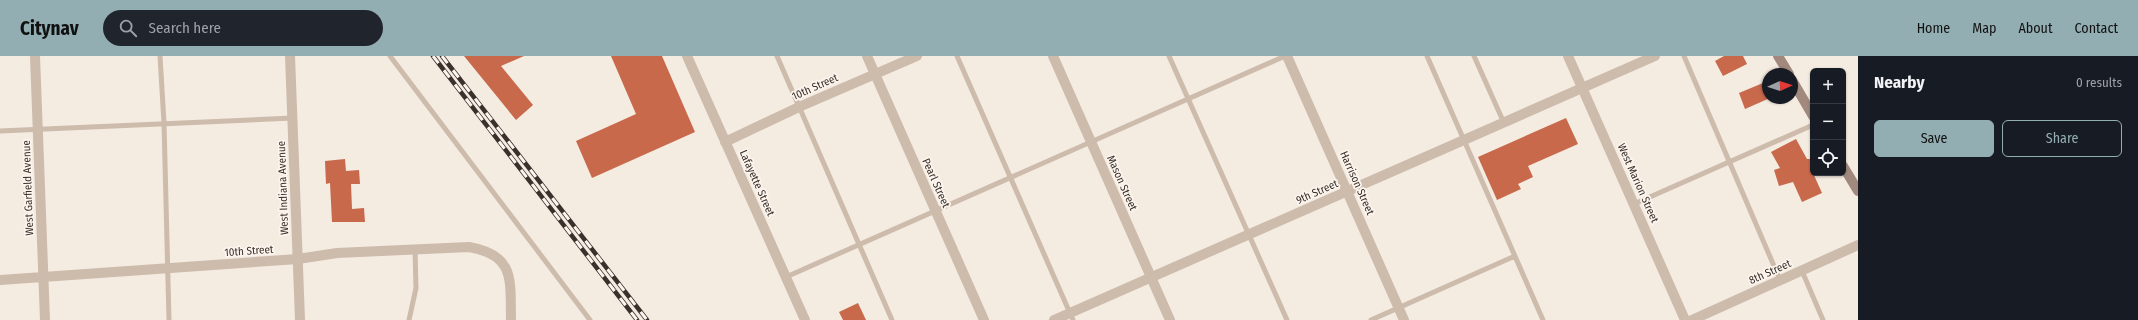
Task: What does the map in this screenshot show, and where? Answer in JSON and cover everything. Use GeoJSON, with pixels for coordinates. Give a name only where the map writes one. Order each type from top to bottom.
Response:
{"type":"FeatureCollection","features":[{"type":"Feature","properties":{"kind":"main road"},"geometry":{"type":"LineString","coordinates":[[1778,56],[1785,68]]}},
{"type":"Feature","properties":{"kind":"main road"},"geometry":{"type":"LineString","coordinates":[[1798,90],[1810,111]]}},
{"type":"Feature","properties":{"kind":"main road"},"geometry":{"type":"LineString","coordinates":[[1846,171],[1858,191]]}},
{"type":"Feature","properties":{"kind":"street","name":"West Garfield Avenue"},"geometry":{"type":"LineString","coordinates":[[35,56],[44,320]]}},
{"type":"Feature","properties":{"kind":"street","name":"West Indiana Avenue"},"geometry":{"type":"LineString","coordinates":[[290,56],[300,320]]}},
{"type":"Feature","properties":{"kind":"street","name":"Lafayette Street"},"geometry":{"type":"LineString","coordinates":[[687,56],[805,320]]}},
{"type":"Feature","properties":{"kind":"street","name":"Pearl Street"},"geometry":{"type":"LineString","coordinates":[[867,56],[984,320]]}},
{"type":"Feature","properties":{"kind":"street","name":"10th Street"},"geometry":{"type":"LineString","coordinates":[[725,142],[799,107],[916,56]]}},
{"type":"Feature","properties":{"kind":"street","name":"Mason Street"},"geometry":{"type":"LineString","coordinates":[[1053,56],[1170,320]]}},
{"type":"Feature","properties":{"kind":"street","name":"Harrison Street"},"geometry":{"type":"LineString","coordinates":[[1286,56],[1404,320]]}},
{"type":"Feature","properties":{"kind":"street","name":"West Marion Street"},"geometry":{"type":"LineString","coordinates":[[1568,56],[1684,320]]}},
{"type":"Feature","properties":{"kind":"street","name":"9th Street"},"geometry":{"type":"LineString","coordinates":[[1054,320],[1071,317],[1151,277],[1655,56]]}},
{"type":"Feature","properties":{"kind":"street","name":"8th Street"},"geometry":{"type":"LineString","coordinates":[[1692,320],[1858,246]]}},
{"type":"Feature","properties":{"kind":"street","name":"10th Street"},"geometry":{"type":"LineString","coordinates":[[0,280],[298,259],[338,253],[469,247],[485,250],[498,257],[504,266],[510,282],[511,320]]}},
{"type":"Feature","properties":{"kind":"lane"},"geometry":{"type":"LineString","coordinates":[[160,56],[164,123],[169,320]]}},
{"type":"Feature","properties":{"kind":"lane"},"geometry":{"type":"LineString","coordinates":[[390,56],[590,320]]}},
{"type":"Feature","properties":{"kind":"lane"},"geometry":{"type":"LineString","coordinates":[[777,56],[892,320]]}},
{"type":"Feature","properties":{"kind":"lane"},"geometry":{"type":"LineString","coordinates":[[957,56],[1071,317]]}},
{"type":"Feature","properties":{"kind":"lane"},"geometry":{"type":"LineString","coordinates":[[1169,56],[1287,320]]}},
{"type":"Feature","properties":{"kind":"lane"},"geometry":{"type":"LineString","coordinates":[[786,277],[1286,56]]}},
{"type":"Feature","properties":{"kind":"lane"},"geometry":{"type":"LineString","coordinates":[[1427,56],[1543,320]]}},
{"type":"Feature","properties":{"kind":"lane"},"geometry":{"type":"LineString","coordinates":[[1474,56],[1504,123]]}},
{"type":"Feature","properties":{"kind":"lane"},"geometry":{"type":"LineString","coordinates":[[1684,56],[1780,280]]}},
{"type":"Feature","properties":{"kind":"lane"},"geometry":{"type":"LineString","coordinates":[[0,131],[38,128],[292,118]]}},
{"type":"Feature","properties":{"kind":"lane"},"geometry":{"type":"LineString","coordinates":[[1634,204],[1810,126]]}},
{"type":"Feature","properties":{"kind":"lane"},"geometry":{"type":"LineString","coordinates":[[409,320],[416,288],[415,249]]}},
{"type":"Feature","properties":{"kind":"lane"},"geometry":{"type":"LineString","coordinates":[[1371,320],[1515,256]]}},
{"type":"Feature","properties":{"kind":"lane"},"geometry":{"type":"LineString","coordinates":[[1802,271],[1823,320]]}},
{"type":"Feature","properties":{"kind":"building"},"geometry":{"type":"Polygon","coordinates":[[[464,56],[524,56],[501,66],[533,105],[516,120],[464,56]]]}},
{"type":"Feature","properties":{"kind":"building"},"geometry":{"type":"Polygon","coordinates":[[[611,56],[662,56],[695,132],[592,178],[576,141],[636,114],[611,56]]]}},
{"type":"Feature","properties":{"kind":"building"},"geometry":{"type":"Polygon","coordinates":[[[1724,56],[1743,56],[1747,64],[1723,76],[1715,61],[1724,56]]]}},
{"type":"Feature","properties":{"kind":"building"},"geometry":{"type":"Polygon","coordinates":[[[1762,83],[1762,102],[1745,109],[1739,93],[1762,83]]]}},
{"type":"Feature","properties":{"kind":"building"},"geometry":{"type":"Polygon","coordinates":[[[1566,118],[1578,144],[1528,166],[1533,177],[1518,184],[1521,189],[1497,200],[1478,157],[1566,118]]]}},
{"type":"Feature","properties":{"kind":"building"},"geometry":{"type":"Polygon","coordinates":[[[1796,139],[1807,159],[1810,159],[1810,176],[1814,176],[1822,193],[1802,202],[1793,182],[1779,186],[1774,170],[1780,168],[1771,152],[1796,139]]]}},
{"type":"Feature","properties":{"kind":"building"},"geometry":{"type":"Polygon","coordinates":[[[345,159],[346,171],[359,170],[360,184],[351,184],[352,209],[364,208],[365,222],[332,222],[330,183],[326,184],[325,161],[345,159]]]}},
{"type":"Feature","properties":{"kind":"building"},"geometry":{"type":"Polygon","coordinates":[[[858,303],[866,320],[843,320],[839,312],[858,303]]]}},
{"type":"Feature","properties":{"kind":"railway"},"geometry":{"type":"LineString","coordinates":[[433,56],[637,320]]}},
{"type":"Feature","properties":{"kind":"railway"},"geometry":{"type":"LineString","coordinates":[[442,56],[647,320]]}}]}
